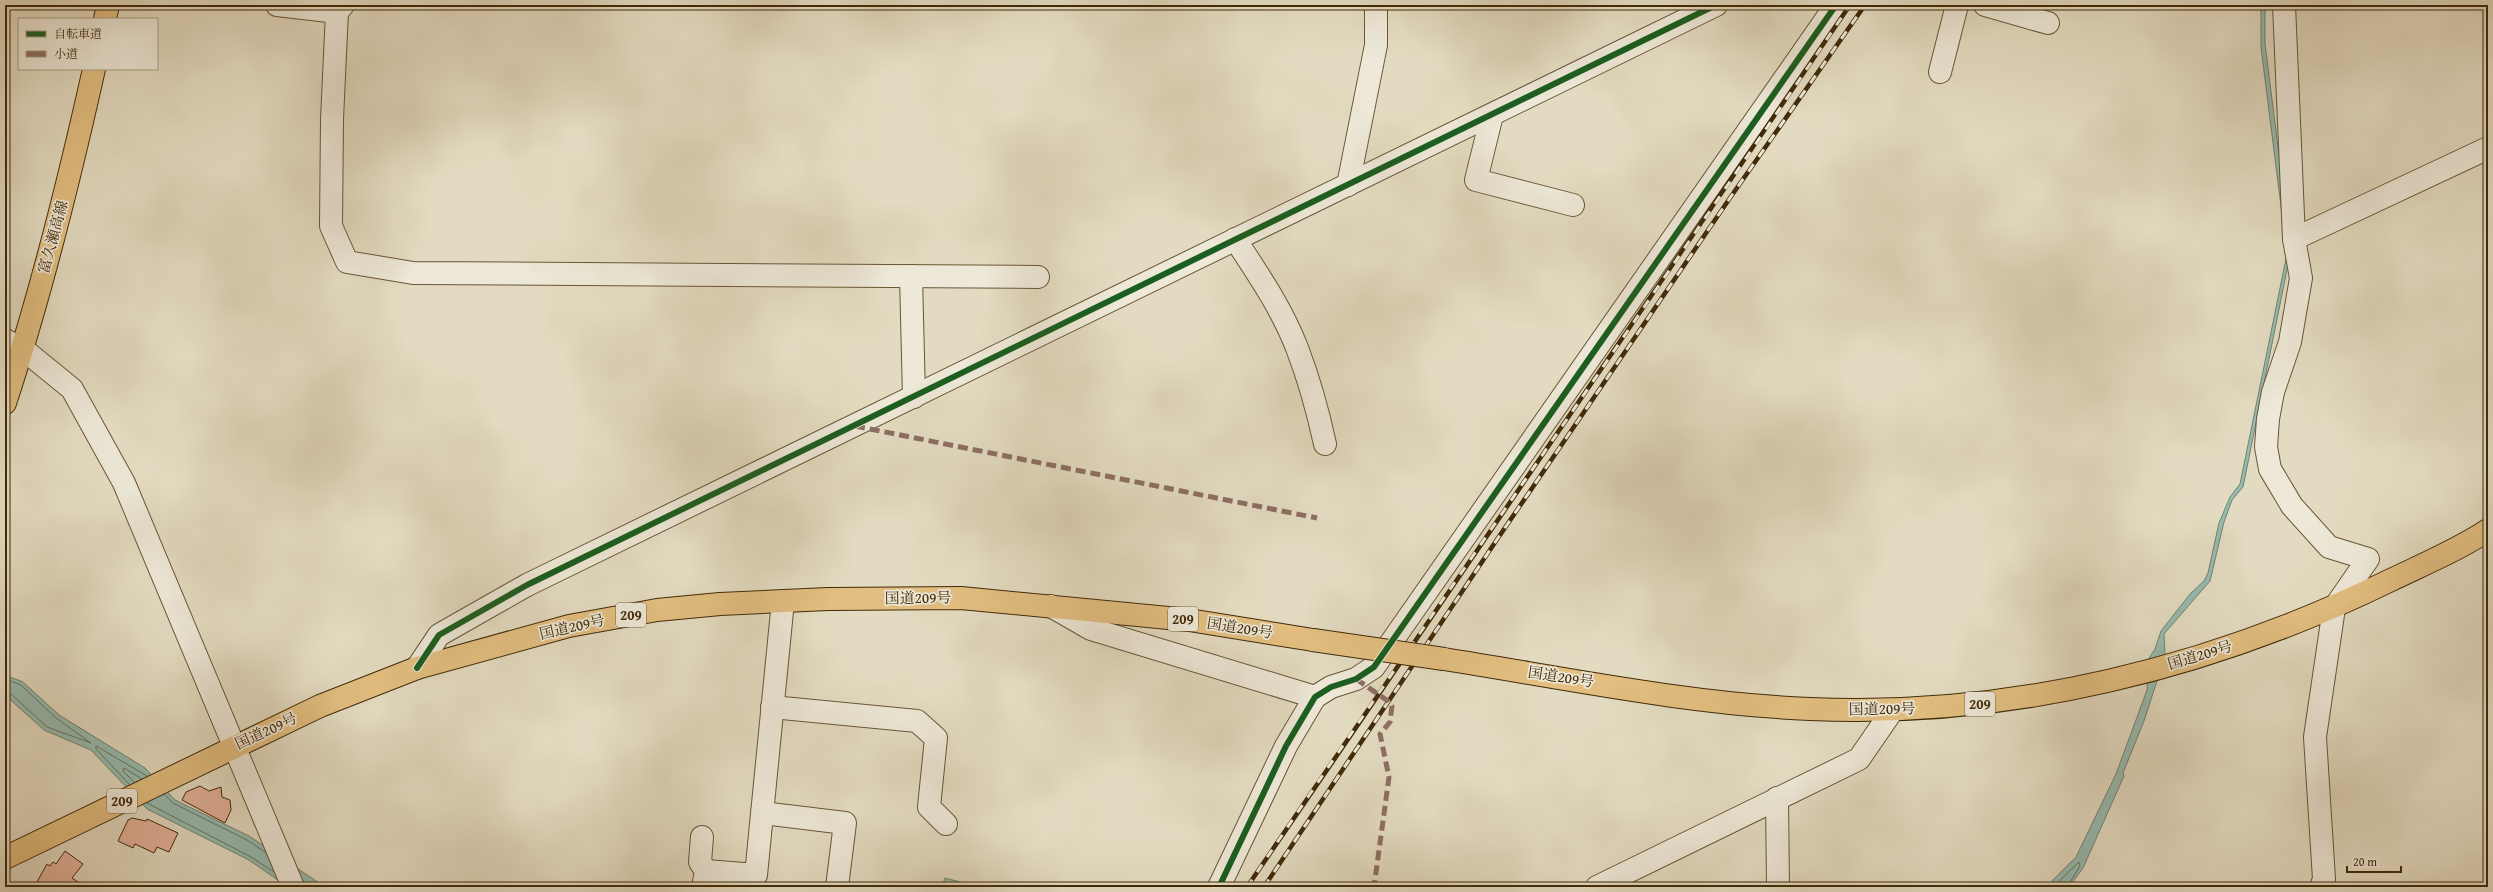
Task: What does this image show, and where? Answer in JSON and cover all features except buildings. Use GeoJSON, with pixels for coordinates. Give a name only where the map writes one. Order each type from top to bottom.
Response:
{"type":"FeatureCollection","features":[{"type":"Feature","properties":{"kind":"main road"},"geometry":{"type":"LineString","coordinates":[[105,18],[108,5]]}},
{"type":"Feature","properties":{"kind":"main road","name":"富久瀬高線"},"geometry":{"type":"LineString","coordinates":[[5,403],[14,344],[76,151],[94,70]]}},
{"type":"Feature","properties":{"kind":"main road","name":"国道209号"},"geometry":{"type":"LineString","coordinates":[[7,854],[320,706],[417,668],[576,625],[657,610],[782,601],[961,598],[1188,620],[1726,702],[1809,709],[1892,711],[1998,702],[2125,678],[2228,647],[2334,608],[2488,530]]}},
{"type":"Feature","properties":{"kind":"street"},"geometry":{"type":"LineString","coordinates":[[277,5],[340,8],[332,119],[331,226],[346,262],[413,273],[1038,277]]}},
{"type":"Feature","properties":{"kind":"street"},"geometry":{"type":"LineString","coordinates":[[1348,185],[1376,45],[1376,5]]}},
{"type":"Feature","properties":{"kind":"street"},"geometry":{"type":"LineString","coordinates":[[417,668],[439,635],[527,585],[914,398],[1235,239],[1716,5]]}},
{"type":"Feature","properties":{"kind":"street"},"geometry":{"type":"LineString","coordinates":[[1219,887],[1286,746],[1315,697],[1331,687],[1356,678],[1374,667],[1836,5]]}},
{"type":"Feature","properties":{"kind":"street"},"geometry":{"type":"LineString","coordinates":[[1940,72],[1957,5]]}},
{"type":"Feature","properties":{"kind":"street"},"geometry":{"type":"LineString","coordinates":[[1986,5],[2048,23]]}},
{"type":"Feature","properties":{"kind":"street"},"geometry":{"type":"LineString","coordinates":[[2284,5],[2294,239],[2301,278],[2290,342],[2273,392],[2268,419],[2266,447],[2270,469],[2292,506],[2329,547],[2368,559],[2334,608],[2315,737],[2324,879],[2321,887]]}},
{"type":"Feature","properties":{"kind":"street"},"geometry":{"type":"LineString","coordinates":[[1492,115],[1476,180],[1573,205]]}},
{"type":"Feature","properties":{"kind":"street"},"geometry":{"type":"LineString","coordinates":[[2294,239],[2488,148]]}},
{"type":"Feature","properties":{"kind":"street"},"geometry":{"type":"LineString","coordinates":[[1235,239],[1269,292],[1297,347],[1318,412],[1325,444]]}},
{"type":"Feature","properties":{"kind":"street"},"geometry":{"type":"LineString","coordinates":[[911,276],[914,398]]}},
{"type":"Feature","properties":{"kind":"street"},"geometry":{"type":"LineString","coordinates":[[14,344],[72,389],[124,484],[293,887]]}},
{"type":"Feature","properties":{"kind":"street"},"geometry":{"type":"LineString","coordinates":[[702,837],[700,862],[705,879],[761,881],[762,813],[782,601]]}},
{"type":"Feature","properties":{"kind":"street"},"geometry":{"type":"LineString","coordinates":[[1051,606],[1091,629],[1315,697]]}},
{"type":"Feature","properties":{"kind":"street"},"geometry":{"type":"LineString","coordinates":[[772,707],[917,721],[936,738],[929,807],[946,824]]}},
{"type":"Feature","properties":{"kind":"street"},"geometry":{"type":"LineString","coordinates":[[1597,887],[1621,882],[1776,798],[1859,759],[1892,711]]}},
{"type":"Feature","properties":{"kind":"street"},"geometry":{"type":"LineString","coordinates":[[1776,798],[1778,887]]}},
{"type":"Feature","properties":{"kind":"street"},"geometry":{"type":"LineString","coordinates":[[762,813],[844,823],[837,887]]}},
{"type":"Feature","properties":{"kind":"water"},"geometry":{"type":"Polygon","coordinates":[[[2261,5],[2265,5],[2265,44],[2291,250],[2243,487],[2232,500],[2224,522],[2210,581],[2164,634],[2165,656],[2144,721],[2123,773],[2124,776],[2083,868],[2069,887],[2046,887],[2076,857],[2116,774],[2147,690],[2148,660],[2155,649],[2161,631],[2190,594],[2204,581],[2208,573],[2219,523],[2230,497],[2240,484],[2287,254],[2261,47],[2261,5]]]}},
{"type":"Feature","properties":{"kind":"water"},"geometry":{"type":"Polygon","coordinates":[[[5,675],[23,682],[59,715],[145,768],[175,800],[249,836],[325,887],[288,887],[249,860],[147,809],[91,750],[44,730],[5,695],[5,675]]]}},
{"type":"Feature","properties":{"kind":"water"},"geometry":{"type":"Polygon","coordinates":[[[945,878],[979,887],[942,887],[945,878]]]}},
{"type":"Feature","properties":{"kind":"railway"},"geometry":{"type":"LineString","coordinates":[[1247,887],[1850,5]]}},
{"type":"Feature","properties":{"kind":"railway"},"geometry":{"type":"LineString","coordinates":[[1264,887],[1498,538],[1732,195],[1865,5]]}},
{"type":"Feature","properties":{"kind":"marked path"},"geometry":{"type":"LineString","coordinates":[[855,426],[1317,518]]}},
{"type":"Feature","properties":{"kind":"marked path"},"geometry":{"type":"LineString","coordinates":[[1356,679],[1388,701],[1392,706],[1390,722],[1380,734],[1389,777],[1374,887]]}},
{"type":"Feature","properties":{"kind":"cycle path"},"geometry":{"type":"LineString","coordinates":[[417,668],[439,635],[527,585],[1716,5]]}},
{"type":"Feature","properties":{"kind":"cycle path"},"geometry":{"type":"LineString","coordinates":[[1219,887],[1286,746],[1315,697],[1331,687],[1356,679],[1374,667],[1836,5]]}}]}
